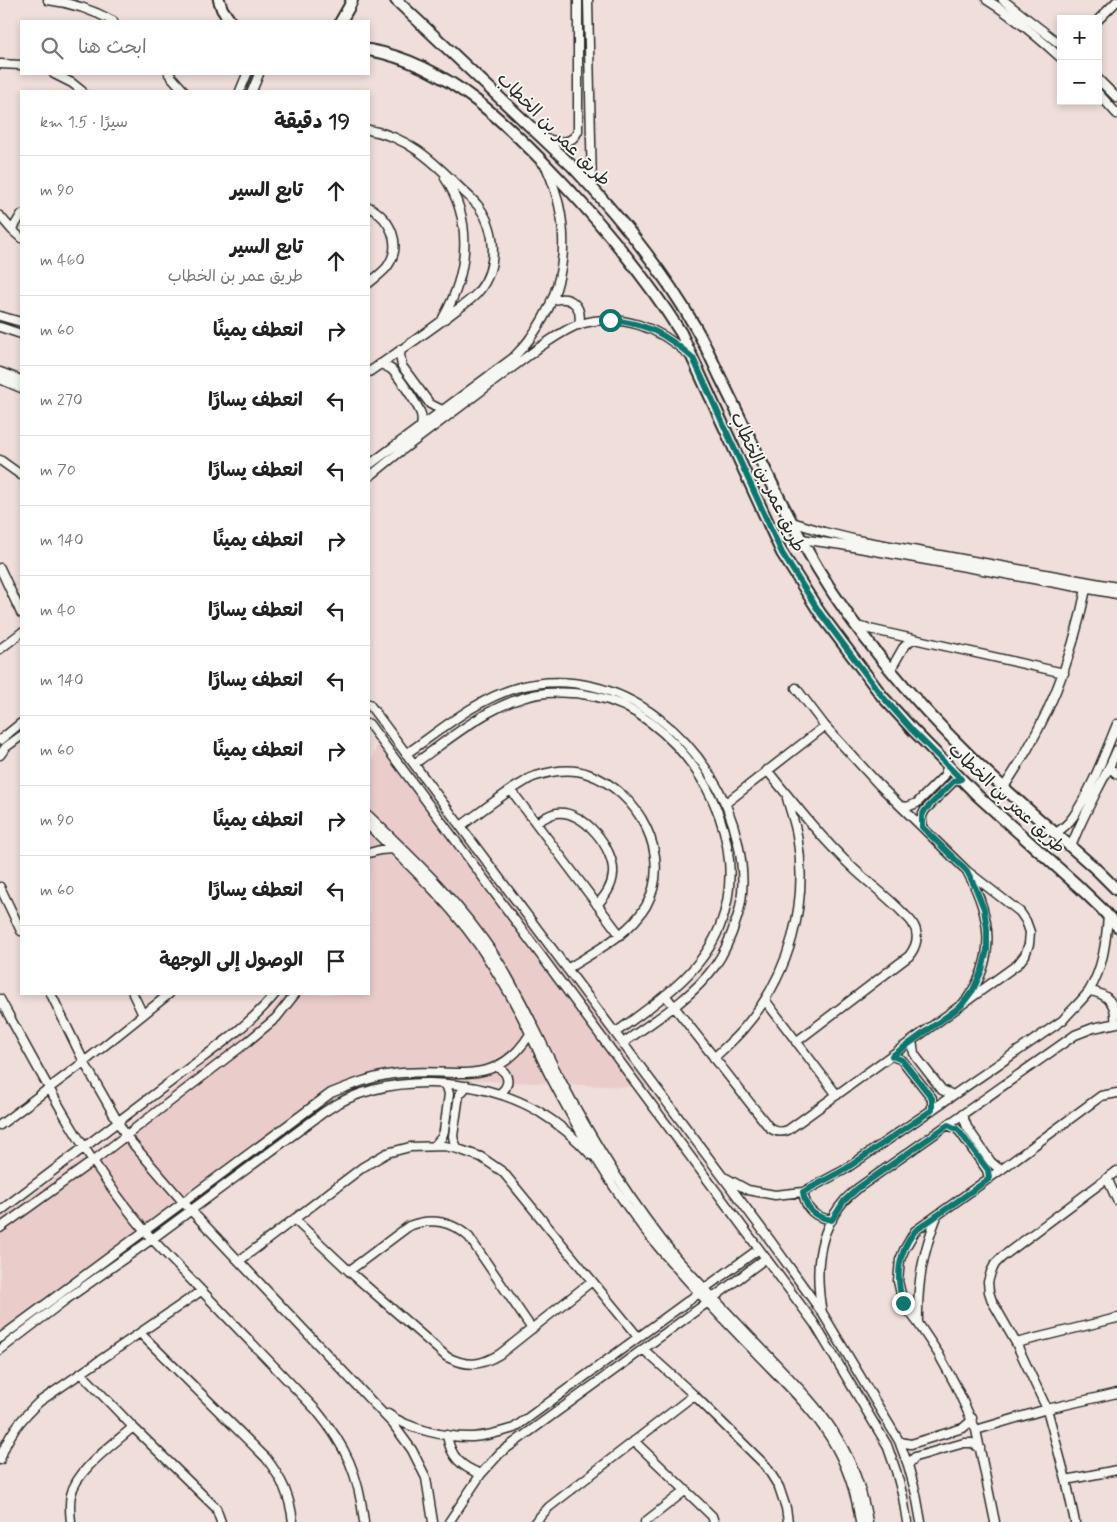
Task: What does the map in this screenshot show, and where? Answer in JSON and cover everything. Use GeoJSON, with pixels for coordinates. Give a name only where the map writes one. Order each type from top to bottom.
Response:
{"type":"FeatureCollection","features":[{"type":"Feature","properties":{"kind":"street"},"geometry":{"type":"LineString","coordinates":[[48,0],[79,6],[112,20]]}},
{"type":"Feature","properties":{"kind":"street"},"geometry":{"type":"LineString","coordinates":[[218,0],[229,20]]}},
{"type":"Feature","properties":{"kind":"street"},"geometry":{"type":"LineString","coordinates":[[342,20],[352,0]]}},
{"type":"Feature","properties":{"kind":"street","name":"طريق عمر بن الخطاب"},"geometry":{"type":"LineString","coordinates":[[396,0],[592,187],[639,242],[695,326],[801,539],[831,590],[856,626],[945,731],[1117,890]]}},
{"type":"Feature","properties":{"kind":"street"},"geometry":{"type":"LineString","coordinates":[[542,138],[568,142],[573,139],[578,131],[578,0]]}},
{"type":"Feature","properties":{"kind":"street"},"geometry":{"type":"LineString","coordinates":[[588,0],[592,187]]}},
{"type":"Feature","properties":{"kind":"street"},"geometry":{"type":"LineString","coordinates":[[987,0],[1057,54]]}},
{"type":"Feature","properties":{"kind":"street"},"geometry":{"type":"LineString","coordinates":[[1003,0],[1057,42]]}},
{"type":"Feature","properties":{"kind":"street"},"geometry":{"type":"LineString","coordinates":[[1102,16],[1117,1]]}},
{"type":"Feature","properties":{"kind":"street","name":"طريق عمر بن الخطاب"},"geometry":{"type":"LineString","coordinates":[[370,50],[406,61],[430,71],[453,84],[495,117],[544,163],[605,228],[662,303],[681,333],[782,553],[820,613],[882,696],[912,730],[978,796],[1078,886],[1117,926]]}},
{"type":"Feature","properties":{"kind":"street"},"geometry":{"type":"LineString","coordinates":[[0,64],[20,65]]}},
{"type":"Feature","properties":{"kind":"street"},"geometry":{"type":"LineString","coordinates":[[56,75],[81,90]]}},
{"type":"Feature","properties":{"kind":"street"},"geometry":{"type":"LineString","coordinates":[[170,75],[183,90]]}},
{"type":"Feature","properties":{"kind":"street"},"geometry":{"type":"LineString","coordinates":[[240,90],[247,75]]}},
{"type":"Feature","properties":{"kind":"street"},"geometry":{"type":"LineString","coordinates":[[252,90],[259,75]]}},
{"type":"Feature","properties":{"kind":"street"},"geometry":{"type":"LineString","coordinates":[[1102,83],[1117,98]]}},
{"type":"Feature","properties":{"kind":"street"},"geometry":{"type":"LineString","coordinates":[[1102,97],[1117,114]]}},
{"type":"Feature","properties":{"kind":"street"},"geometry":{"type":"LineString","coordinates":[[370,130],[407,143],[435,164],[478,206],[488,225],[493,246],[492,263],[487,279],[478,293],[370,371]]}},
{"type":"Feature","properties":{"kind":"street"},"geometry":{"type":"LineString","coordinates":[[370,464],[513,358],[531,338],[545,316],[562,266],[564,239],[557,196],[544,163]]}},
{"type":"Feature","properties":{"kind":"street"},"geometry":{"type":"LineString","coordinates":[[435,164],[449,184],[458,206],[464,230],[464,255],[461,279],[452,302],[440,322]]}},
{"type":"Feature","properties":{"kind":"street"},"geometry":{"type":"LineString","coordinates":[[370,208],[386,221],[393,234],[395,246],[392,258],[386,269],[370,282]]}},
{"type":"Feature","properties":{"kind":"street"},"geometry":{"type":"LineString","coordinates":[[0,216],[20,237]]}},
{"type":"Feature","properties":{"kind":"street"},"geometry":{"type":"LineString","coordinates":[[12,230],[20,217]]}},
{"type":"Feature","properties":{"kind":"street"},"geometry":{"type":"LineString","coordinates":[[551,301],[559,298],[574,302],[579,309],[581,317],[579,325]]}},
{"type":"Feature","properties":{"kind":"street"},"geometry":{"type":"LineString","coordinates":[[1,315],[20,322]]}},
{"type":"Feature","properties":{"kind":"street"},"geometry":{"type":"LineString","coordinates":[[370,476],[537,349],[558,335],[579,325],[594,321],[610,320],[640,324],[668,337],[693,358]]}},
{"type":"Feature","properties":{"kind":"street"},"geometry":{"type":"LineString","coordinates":[[0,327],[20,334]]}},
{"type":"Feature","properties":{"kind":"street"},"geometry":{"type":"LineString","coordinates":[[401,349],[402,366],[430,404],[442,410]]}},
{"type":"Feature","properties":{"kind":"street"},"geometry":{"type":"LineString","coordinates":[[380,364],[394,372],[417,405],[422,419],[421,426]]}},
{"type":"Feature","properties":{"kind":"street"},"geometry":{"type":"LineString","coordinates":[[0,372],[20,380]]}},
{"type":"Feature","properties":{"kind":"street"},"geometry":{"type":"LineString","coordinates":[[0,379],[20,388]]}},
{"type":"Feature","properties":{"kind":"street"},"geometry":{"type":"LineString","coordinates":[[0,460],[20,473]]}},
{"type":"Feature","properties":{"kind":"street"},"geometry":{"type":"LineString","coordinates":[[792,522],[857,540],[1117,587]]}},
{"type":"Feature","properties":{"kind":"street"},"geometry":{"type":"LineString","coordinates":[[801,539],[1117,594]]}},
{"type":"Feature","properties":{"kind":"street"},"geometry":{"type":"LineString","coordinates":[[0,568],[20,611]]}},
{"type":"Feature","properties":{"kind":"street"},"geometry":{"type":"LineString","coordinates":[[1004,787],[1035,738],[1049,710],[1064,673],[1081,618],[1086,589]]}},
{"type":"Feature","properties":{"kind":"street"},"geometry":{"type":"LineString","coordinates":[[856,626],[1064,673]]}},
{"type":"Feature","properties":{"kind":"street"},"geometry":{"type":"LineString","coordinates":[[0,649],[20,634]]}},
{"type":"Feature","properties":{"kind":"street"},"geometry":{"type":"LineString","coordinates":[[892,670],[900,653],[912,639]]}},
{"type":"Feature","properties":{"kind":"street"},"geometry":{"type":"LineString","coordinates":[[406,754],[490,698],[516,688],[544,683],[572,683],[600,688],[627,698],[651,712],[674,730],[703,765],[726,803],[735,831],[741,859],[742,888],[738,916],[716,965],[695,988],[673,1007],[623,1043]]}},
{"type":"Feature","properties":{"kind":"street"},"geometry":{"type":"LineString","coordinates":[[665,995],[768,1126],[777,1132],[788,1130],[961,1006],[1018,964],[1026,955],[1030,932],[1020,912],[967,871],[880,786],[825,726],[796,688]]}},
{"type":"Feature","properties":{"kind":"street"},"geometry":{"type":"LineString","coordinates":[[414,764],[495,709],[520,699],[545,693],[572,693],[598,697],[623,706],[646,719],[687,758],[704,783],[717,810],[726,838],[730,868],[728,898],[720,926],[711,944],[688,976],[615,1033]]}},
{"type":"Feature","properties":{"kind":"street"},"geometry":{"type":"LineString","coordinates":[[370,705],[723,1177],[823,1314],[899,1441],[916,1494],[921,1522]]}},
{"type":"Feature","properties":{"kind":"street"},"geometry":{"type":"LineString","coordinates":[[0,740],[20,724]]}},
{"type":"Feature","properties":{"kind":"street"},"geometry":{"type":"LineString","coordinates":[[1056,833],[1065,827],[1078,808],[1117,724]]}},
{"type":"Feature","properties":{"kind":"street"},"geometry":{"type":"LineString","coordinates":[[370,725],[814,1323],[887,1445],[899,1480],[907,1522]]}},
{"type":"Feature","properties":{"kind":"street"},"geometry":{"type":"LineString","coordinates":[[726,803],[825,726]]}},
{"type":"Feature","properties":{"kind":"street"},"geometry":{"type":"LineString","coordinates":[[0,755],[20,737]]}},
{"type":"Feature","properties":{"kind":"street"},"geometry":{"type":"LineString","coordinates":[[1071,847],[1080,823],[1117,750]]}},
{"type":"Feature","properties":{"kind":"street"},"geometry":{"type":"LineString","coordinates":[[901,806],[907,807],[918,803],[944,776],[948,766]]}},
{"type":"Feature","properties":{"kind":"street"},"geometry":{"type":"LineString","coordinates":[[1109,767],[1117,774]]}},
{"type":"Feature","properties":{"kind":"street"},"geometry":{"type":"LineString","coordinates":[[461,826],[534,776],[560,770],[586,773],[611,784],[630,802],[646,824],[656,865],[654,885],[647,904],[635,922],[620,935],[567,969]]}},
{"type":"Feature","properties":{"kind":"street"},"geometry":{"type":"LineString","coordinates":[[767,770],[820,834],[913,923],[917,940],[909,956],[796,1042]]}},
{"type":"Feature","properties":{"kind":"street"},"geometry":{"type":"LineString","coordinates":[[922,827],[922,816],[925,810],[954,781],[961,779]]}},
{"type":"Feature","properties":{"kind":"street"},"geometry":{"type":"LineString","coordinates":[[511,790],[620,935]]}},
{"type":"Feature","properties":{"kind":"street"},"geometry":{"type":"LineString","coordinates":[[714,1058],[744,1029],[765,1000],[786,958],[798,917],[801,876],[800,859],[797,834],[786,794]]}},
{"type":"Feature","properties":{"kind":"street"},"geometry":{"type":"LineString","coordinates":[[536,823],[546,816],[557,813],[568,814],[580,819],[599,837],[611,859],[613,872],[611,884],[606,895],[597,905]]}},
{"type":"Feature","properties":{"kind":"street"},"geometry":{"type":"LineString","coordinates":[[370,817],[434,879],[467,917],[496,958],[522,1002],[557,1073],[615,1175],[674,1261]]}},
{"type":"Feature","properties":{"kind":"street"},"geometry":{"type":"LineString","coordinates":[[370,827],[428,884],[461,922],[490,962],[516,1005],[550,1076],[601,1166],[631,1212],[655,1244],[674,1261],[822,1414],[848,1455],[858,1478],[865,1502],[868,1522]]}},
{"type":"Feature","properties":{"kind":"street"},"geometry":{"type":"LineString","coordinates":[[370,854],[380,850],[393,849]]}},
{"type":"Feature","properties":{"kind":"street"},"geometry":{"type":"LineString","coordinates":[[961,1006],[973,990],[982,970],[987,950],[987,929],[984,909],[967,871]]}},
{"type":"Feature","properties":{"kind":"street"},"geometry":{"type":"LineString","coordinates":[[0,887],[20,929]]}},
{"type":"Feature","properties":{"kind":"street"},"geometry":{"type":"LineString","coordinates":[[723,1177],[748,1190],[776,1195],[803,1192],[844,1170],[1063,1020],[1089,991],[1100,967],[1106,942],[1108,916]]}},
{"type":"Feature","properties":{"kind":"street"},"geometry":{"type":"LineString","coordinates":[[823,1314],[818,1281],[818,1264],[822,1244],[832,1220],[844,1201],[858,1188],[1076,1036],[1094,1028],[1116,1023],[1114,1007],[1110,1000],[1097,992],[1089,991]]}},
{"type":"Feature","properties":{"kind":"street"},"geometry":{"type":"LineString","coordinates":[[52,995],[84,1062],[126,1136],[190,1210],[393,1424],[412,1450],[426,1478],[434,1522]]}},
{"type":"Feature","properties":{"kind":"street"},"geometry":{"type":"LineString","coordinates":[[134,995],[143,1015]]}},
{"type":"Feature","properties":{"kind":"street"},"geometry":{"type":"LineString","coordinates":[[0,1125],[49,1090],[168,995]]}},
{"type":"Feature","properties":{"kind":"street"},"geometry":{"type":"LineString","coordinates":[[0,1211],[236,1032],[264,1007],[274,995]]}},
{"type":"Feature","properties":{"kind":"street"},"geometry":{"type":"LineString","coordinates":[[0,1228],[93,1161],[246,1043],[276,1018],[294,995]]}},
{"type":"Feature","properties":{"kind":"street"},"geometry":{"type":"LineString","coordinates":[[0,999],[49,1090],[84,1149],[145,1230],[316,1410],[332,1430],[346,1452],[356,1475],[362,1500],[364,1522]]}},
{"type":"Feature","properties":{"kind":"street"},"geometry":{"type":"LineString","coordinates":[[765,1000],[836,1095]]}},
{"type":"Feature","properties":{"kind":"street"},"geometry":{"type":"LineString","coordinates":[[0,1338],[331,1093],[361,1081],[393,1074],[425,1071],[458,1074],[481,1072],[497,1067],[511,1058],[522,1047],[530,1034]]}},
{"type":"Feature","properties":{"kind":"street"},"geometry":{"type":"LineString","coordinates":[[912,1041],[914,1053],[928,1072],[942,1090],[953,1095]]}},
{"type":"Feature","properties":{"kind":"street"},"geometry":{"type":"LineString","coordinates":[[892,1056],[902,1060],[932,1098],[932,1110]]}},
{"type":"Feature","properties":{"kind":"street"},"geometry":{"type":"LineString","coordinates":[[497,1067],[504,1072],[508,1080],[506,1088],[499,1094]]}},
{"type":"Feature","properties":{"kind":"street"},"geometry":{"type":"LineString","coordinates":[[0,1350],[64,1301],[337,1103],[366,1092],[396,1085],[427,1083],[467,1086],[499,1094],[537,1111],[572,1134],[601,1166]]}},
{"type":"Feature","properties":{"kind":"street"},"geometry":{"type":"LineString","coordinates":[[434,1145],[442,1137],[444,1131],[449,1094],[444,1084]]}},
{"type":"Feature","properties":{"kind":"street"},"geometry":{"type":"LineString","coordinates":[[458,1149],[453,1136],[459,1095],[467,1086]]}},
{"type":"Feature","properties":{"kind":"street"},"geometry":{"type":"LineString","coordinates":[[994,1522],[980,1448],[972,1418],[938,1353],[903,1303],[899,1287],[898,1270],[904,1250],[915,1231],[1101,1096],[1117,1093]]}},
{"type":"Feature","properties":{"kind":"street"},"geometry":{"type":"LineString","coordinates":[[964,1114],[964,1123],[991,1162],[1002,1169]]}},
{"type":"Feature","properties":{"kind":"street"},"geometry":{"type":"LineString","coordinates":[[948,1125],[960,1132],[988,1170],[989,1179]]}},
{"type":"Feature","properties":{"kind":"street"},"geometry":{"type":"LineString","coordinates":[[239,1261],[363,1168],[387,1153],[410,1147],[434,1145],[458,1149],[481,1157],[503,1172],[638,1337]]}},
{"type":"Feature","properties":{"kind":"street"},"geometry":{"type":"LineString","coordinates":[[1075,1522],[1047,1409],[1016,1343],[992,1301],[988,1282],[995,1264],[1002,1257],[1117,1171]]}},
{"type":"Feature","properties":{"kind":"street"},"geometry":{"type":"LineString","coordinates":[[1107,1178],[1117,1200]]}},
{"type":"Feature","properties":{"kind":"street"},"geometry":{"type":"LineString","coordinates":[[803,1192],[809,1209],[815,1215],[832,1220]]}},
{"type":"Feature","properties":{"kind":"street"},"geometry":{"type":"LineString","coordinates":[[918,1323],[919,1278],[923,1256],[936,1216]]}},
{"type":"Feature","properties":{"kind":"street"},"geometry":{"type":"LineString","coordinates":[[294,1219],[349,1271],[447,1356],[460,1363],[474,1364],[488,1361],[500,1354],[592,1281]]}},
{"type":"Feature","properties":{"kind":"street"},"geometry":{"type":"LineString","coordinates":[[349,1271],[409,1226],[429,1221],[447,1223],[469,1237],[532,1329]]}},
{"type":"Feature","properties":{"kind":"street"},"geometry":{"type":"LineString","coordinates":[[371,1402],[394,1418],[419,1430],[472,1437],[497,1434],[514,1428],[759,1249]]}},
{"type":"Feature","properties":{"kind":"street"},"geometry":{"type":"LineString","coordinates":[[449,1522],[481,1474],[500,1453],[766,1258]]}},
{"type":"Feature","properties":{"kind":"street"},"geometry":{"type":"LineString","coordinates":[[0,1460],[12,1433],[24,1416],[39,1402],[201,1291]]}},
{"type":"Feature","properties":{"kind":"street"},"geometry":{"type":"LineString","coordinates":[[727,1317],[816,1418],[830,1437],[842,1458],[851,1480],[860,1522]]}},
{"type":"Feature","properties":{"kind":"street"},"geometry":{"type":"LineString","coordinates":[[1016,1343],[1117,1318]]}},
{"type":"Feature","properties":{"kind":"street"},"geometry":{"type":"LineString","coordinates":[[140,1333],[266,1458],[286,1489],[293,1522]]}},
{"type":"Feature","properties":{"kind":"street"},"geometry":{"type":"LineString","coordinates":[[644,1349],[766,1466],[779,1487],[786,1508],[788,1522]]}},
{"type":"Feature","properties":{"kind":"street"},"geometry":{"type":"LineString","coordinates":[[81,1373],[216,1508],[221,1522]]}},
{"type":"Feature","properties":{"kind":"street"},"geometry":{"type":"LineString","coordinates":[[976,1430],[1047,1409],[1117,1393]]}},
{"type":"Feature","properties":{"kind":"street"},"geometry":{"type":"LineString","coordinates":[[534,1522],[549,1507],[694,1395]]}},
{"type":"Feature","properties":{"kind":"street"},"geometry":{"type":"LineString","coordinates":[[899,1441],[911,1444],[959,1430],[967,1426],[972,1418]]}},
{"type":"Feature","properties":{"kind":"street"},"geometry":{"type":"LineString","coordinates":[[71,1522],[71,1493],[78,1479],[87,1467],[133,1427]]}},
{"type":"Feature","properties":{"kind":"street"},"geometry":{"type":"LineString","coordinates":[[447,1435],[452,1452],[457,1460],[464,1466],[481,1474]]}},
{"type":"Feature","properties":{"kind":"street"},"geometry":{"type":"LineString","coordinates":[[634,1440],[712,1516],[714,1522]]}},
{"type":"Feature","properties":{"kind":"street"},"geometry":{"type":"LineString","coordinates":[[908,1465],[915,1457],[964,1443],[972,1443],[980,1448]]}},
{"type":"Feature","properties":{"kind":"street"},"geometry":{"type":"LineString","coordinates":[[1066,1480],[1117,1470]]}},
{"type":"Feature","properties":{"kind":"street"},"geometry":{"type":"LineString","coordinates":[[645,1522],[686,1490]]}},
{"type":"Feature","properties":{"kind":"shaded area"},"geometry":{"type":"Polygon","coordinates":[[[381,731],[649,1088],[426,1077],[364,1086],[335,1097],[0,1344],[0,1218],[108,1141],[266,1016],[285,995],[370,995],[370,767],[381,731]]]}},
{"type":"Feature","properties":{"kind":"route"},"geometry":{"type":"LineString","coordinates":[[610,320],[640,324],[654,330],[668,337],[693,358],[777,544],[820,613],[882,696],[912,730],[961,779],[954,781],[925,810],[922,816],[922,827],[967,871],[984,909],[987,929],[987,950],[982,970],[973,990],[961,1006],[892,1056],[902,1060],[932,1098],[932,1110],[844,1170],[803,1192],[809,1209],[815,1215],[832,1220],[844,1201],[858,1188],[948,1125],[953,1126],[960,1132],[988,1170],[989,1179],[915,1231],[904,1250],[898,1270],[898,1281],[903,1303]]}}]}
